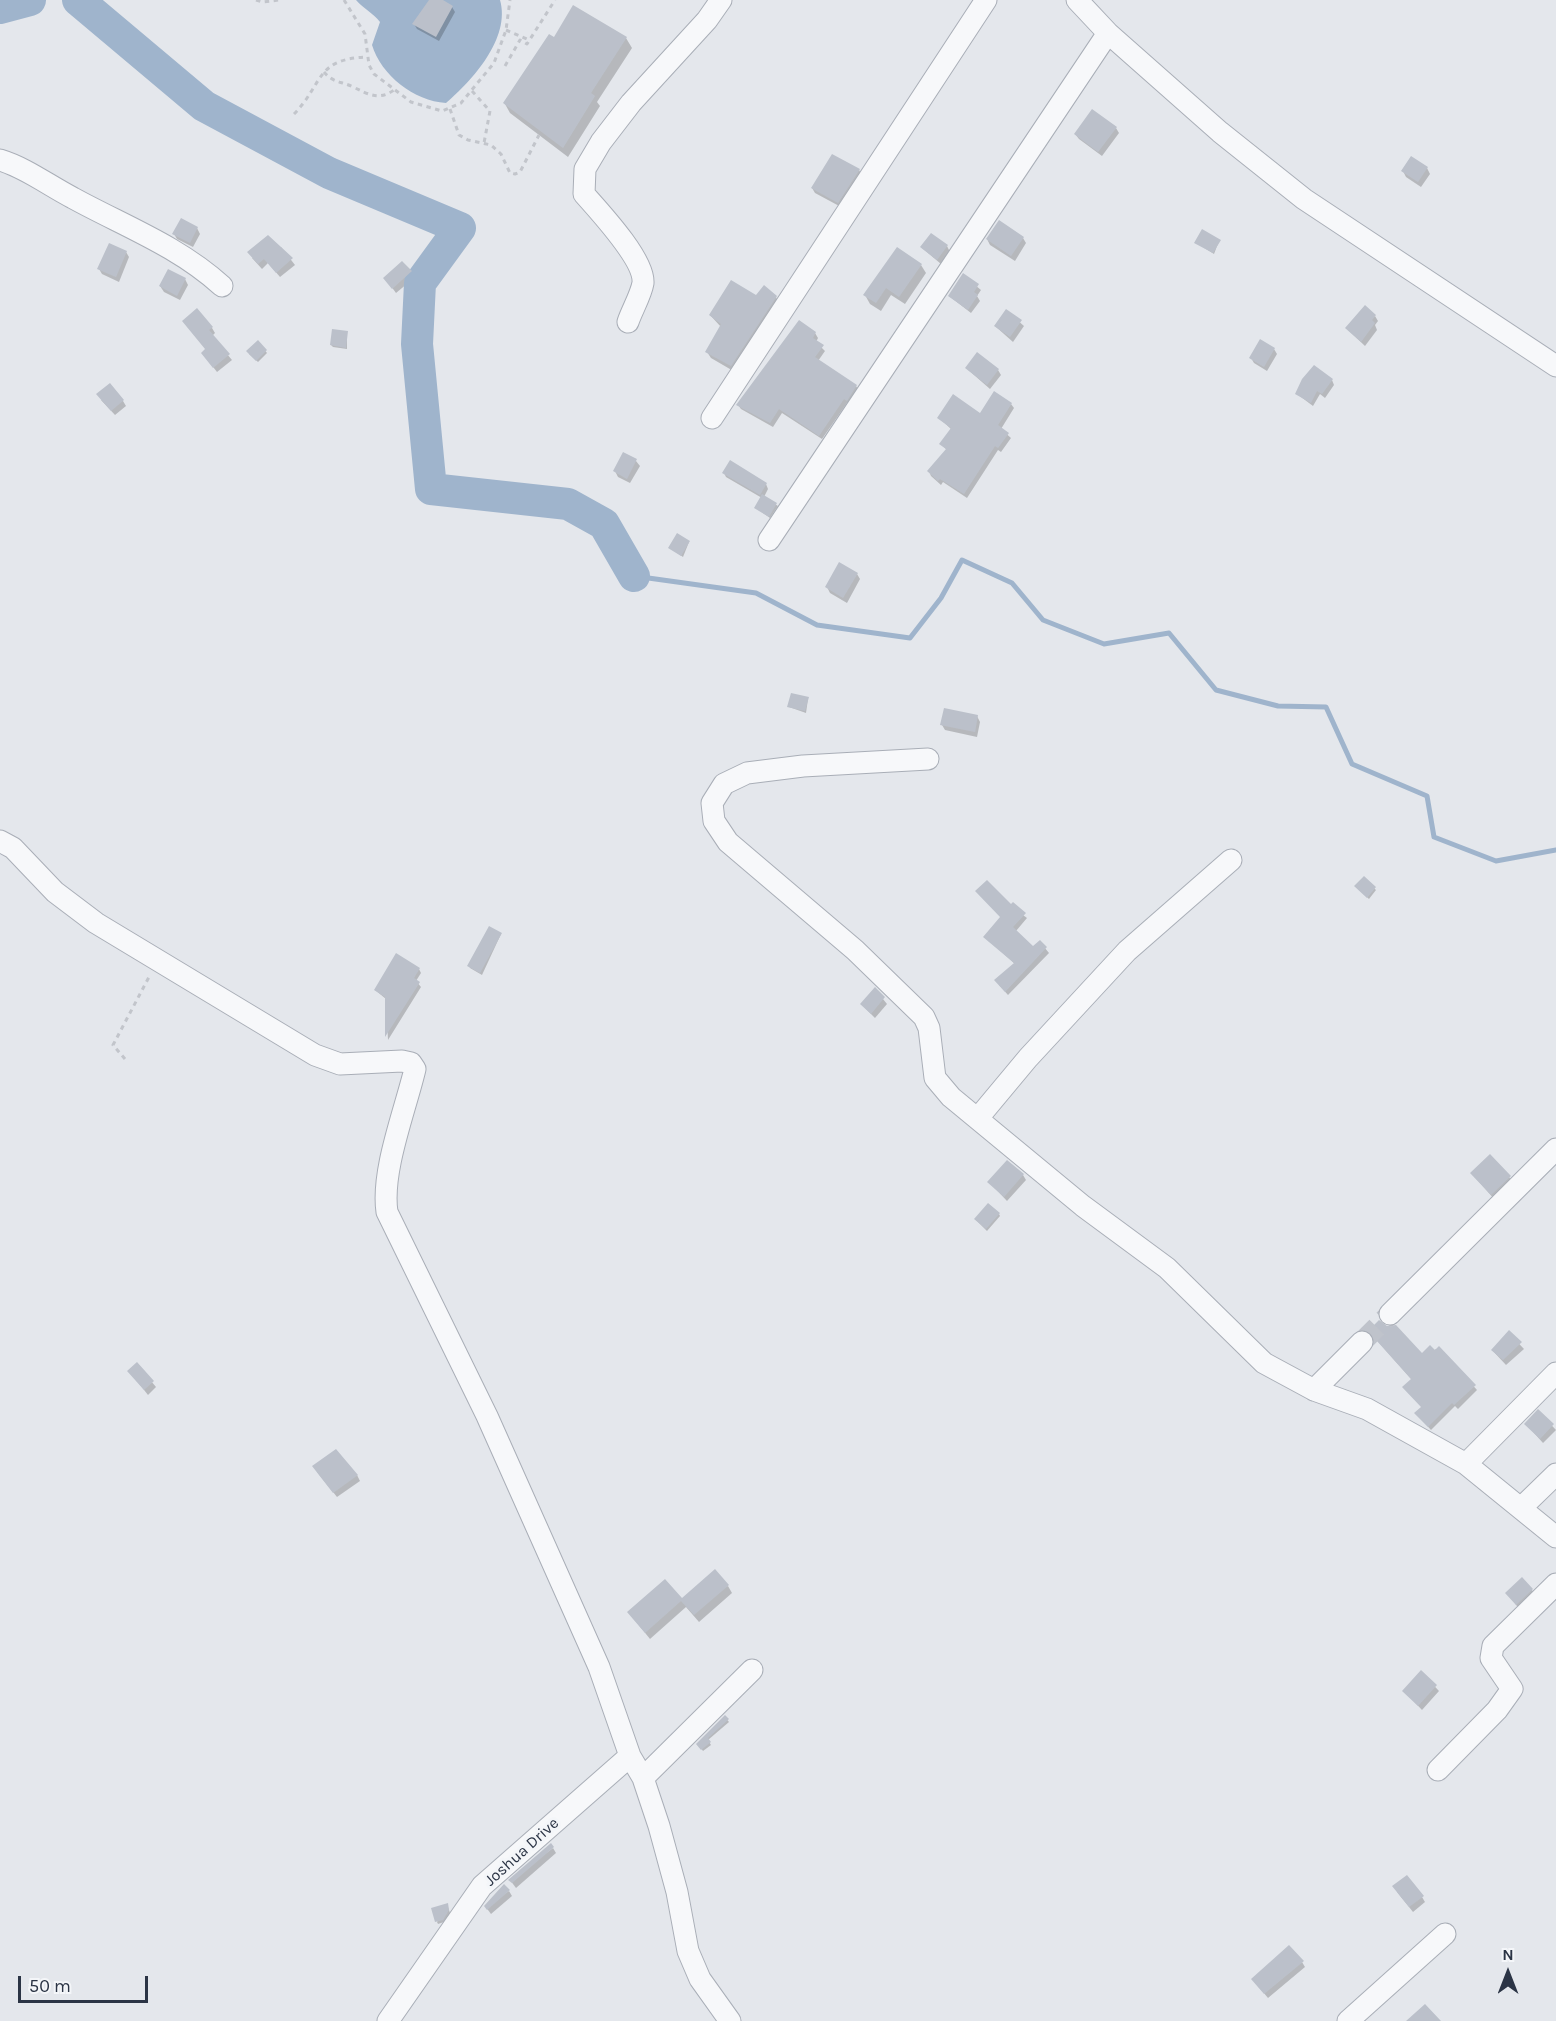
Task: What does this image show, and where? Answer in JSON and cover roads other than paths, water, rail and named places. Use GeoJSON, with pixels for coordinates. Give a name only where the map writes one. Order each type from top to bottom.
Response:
{"type":"FeatureCollection","features":[{"type":"Feature","properties":{"kind":"street"},"geometry":{"type":"LineString","coordinates":[[628,322],[643,284],[642,271],[613,227],[584,194],[585,169],[601,142],[631,103],[707,20],[721,0]]}},
{"type":"Feature","properties":{"kind":"street"},"geometry":{"type":"LineString","coordinates":[[712,418],[986,0]]}},
{"type":"Feature","properties":{"kind":"street"},"geometry":{"type":"LineString","coordinates":[[1077,0],[1108,33],[1220,132],[1304,199],[1556,366]]}},
{"type":"Feature","properties":{"kind":"street"},"geometry":{"type":"LineString","coordinates":[[769,540],[1108,33]]}},
{"type":"Feature","properties":{"kind":"street"},"geometry":{"type":"LineString","coordinates":[[0,160],[16,165],[73,198],[197,263],[222,286]]}},
{"type":"Feature","properties":{"kind":"street"},"geometry":{"type":"LineString","coordinates":[[928,759],[803,766],[747,773],[724,784],[718,791],[712,803],[714,821],[728,842],[855,950],[924,1017],[929,1028],[935,1078],[951,1097],[1083,1206],[1167,1268],[1264,1363],[1314,1390],[1367,1409],[1466,1464],[1556,1537]]}},
{"type":"Feature","properties":{"kind":"street"},"geometry":{"type":"LineString","coordinates":[[0,841],[27,861],[55,892],[96,923],[157,962],[315,1055],[340,1064],[402,1061],[411,1063],[415,1069],[391,1162],[385,1200],[387,1212],[527,1502],[599,1667],[630,1756],[643,1778],[677,1892],[688,1951],[700,1978],[730,2021]]}},
{"type":"Feature","properties":{"kind":"street"},"geometry":{"type":"LineString","coordinates":[[978,1118],[1028,1058],[1127,951],[1232,860]]}},
{"type":"Feature","properties":{"kind":"street"},"geometry":{"type":"LineString","coordinates":[[1390,1314],[1556,1149]]}},
{"type":"Feature","properties":{"kind":"street"},"geometry":{"type":"LineString","coordinates":[[1314,1390],[1362,1342]]}},
{"type":"Feature","properties":{"kind":"street"},"geometry":{"type":"LineString","coordinates":[[1466,1464],[1556,1373]]}},
{"type":"Feature","properties":{"kind":"street"},"geometry":{"type":"LineString","coordinates":[[1521,1508],[1556,1474]]}},
{"type":"Feature","properties":{"kind":"street"},"geometry":{"type":"LineString","coordinates":[[1438,1770],[1497,1710],[1512,1689],[1491,1658],[1493,1646],[1556,1584]]}},
{"type":"Feature","properties":{"kind":"street"},"geometry":{"type":"LineString","coordinates":[[643,1778],[752,1670]]}},
{"type":"Feature","properties":{"kind":"street","name":"Joshua Drive"},"geometry":{"type":"LineString","coordinates":[[388,2021],[482,1886],[630,1756]]}},
{"type":"Feature","properties":{"kind":"street"},"geometry":{"type":"LineString","coordinates":[[1348,2021],[1445,1934]]}},
{"type":"Feature","properties":{"kind":"water"},"geometry":{"type":"Polygon","coordinates":[[[356,0],[500,0],[502,14],[500,29],[487,58],[467,83],[446,103],[434,101],[411,92],[391,76],[383,66],[372,45],[380,22],[356,0]]]}},
{"type":"Feature","properties":{"kind":"waterway"},"geometry":{"type":"LineString","coordinates":[[0,8],[30,0]]}},
{"type":"Feature","properties":{"kind":"waterway"},"geometry":{"type":"LineString","coordinates":[[78,0],[204,106],[329,173],[460,228],[420,283],[417,344],[431,489],[568,504],[604,524],[634,576]]}},
{"type":"Feature","properties":{"kind":"waterway"},"geometry":{"type":"LineString","coordinates":[[634,576],[756,593],[817,625],[910,638],[941,598],[962,560],[1012,583],[1043,620],[1104,644],[1169,633],[1216,690],[1278,706],[1326,707],[1352,764],[1427,796],[1434,837],[1496,861],[1556,850]]}},
{"type":"Feature","properties":{"kind":"tunnel"},"geometry":{"type":"LineString","coordinates":[[1362,1342],[1390,1314]]}}]}
